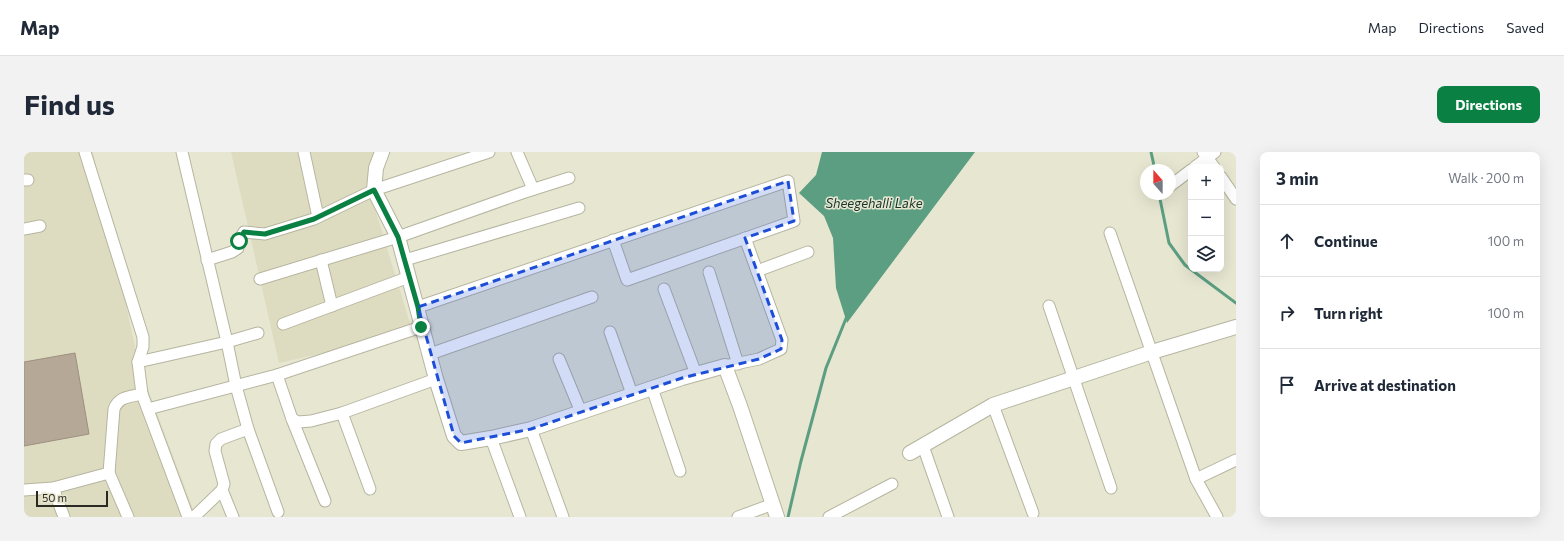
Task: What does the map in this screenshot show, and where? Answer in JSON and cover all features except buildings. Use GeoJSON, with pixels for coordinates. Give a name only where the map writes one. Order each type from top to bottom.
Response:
{"type":"FeatureCollection","features":[{"type":"Feature","properties":{"kind":"street"},"geometry":{"type":"LineString","coordinates":[[85,152],[143,337],[143,347],[138,362],[142,394],[188,517]]}},
{"type":"Feature","properties":{"kind":"street"},"geometry":{"type":"LineString","coordinates":[[182,152],[236,386],[248,429],[278,512]]}},
{"type":"Feature","properties":{"kind":"street"},"geometry":{"type":"LineString","coordinates":[[304,152],[318,216]]}},
{"type":"Feature","properties":{"kind":"street"},"geometry":{"type":"LineString","coordinates":[[382,152],[376,168],[374,190],[398,237],[418,307],[421,327],[436,379],[454,436],[461,443],[491,438],[531,428],[696,374],[759,359],[781,349],[782,340],[745,238]]}},
{"type":"Feature","properties":{"kind":"street"},"geometry":{"type":"LineString","coordinates":[[207,260],[232,252],[238,248],[239,241],[244,232],[265,234],[318,216],[374,190],[489,152]]}},
{"type":"Feature","properties":{"kind":"street"},"geometry":{"type":"LineString","coordinates":[[517,152],[533,189]]}},
{"type":"Feature","properties":{"kind":"street"},"geometry":{"type":"LineString","coordinates":[[1200,164],[1210,157]]}},
{"type":"Feature","properties":{"kind":"street"},"geometry":{"type":"LineString","coordinates":[[1176,181],[1188,172]]}},
{"type":"Feature","properties":{"kind":"street"},"geometry":{"type":"LineString","coordinates":[[260,279],[398,237],[533,189],[569,178]]}},
{"type":"Feature","properties":{"kind":"street"},"geometry":{"type":"LineString","coordinates":[[418,307],[613,240],[788,181],[794,221],[627,280],[613,240]]}},
{"type":"Feature","properties":{"kind":"street"},"geometry":{"type":"LineString","coordinates":[[1224,181],[1236,198]]}},
{"type":"Feature","properties":{"kind":"street"},"geometry":{"type":"LineString","coordinates":[[404,260],[580,208]]}},
{"type":"Feature","properties":{"kind":"street"},"geometry":{"type":"LineString","coordinates":[[24,229],[40,226]]}},
{"type":"Feature","properties":{"kind":"street"},"geometry":{"type":"LineString","coordinates":[[1110,233],[1196,479],[1217,517]]}},
{"type":"Feature","properties":{"kind":"street"},"geometry":{"type":"LineString","coordinates":[[758,271],[808,252]]}},
{"type":"Feature","properties":{"kind":"street"},"geometry":{"type":"LineString","coordinates":[[321,260],[332,306]]}},
{"type":"Feature","properties":{"kind":"street"},"geometry":{"type":"LineString","coordinates":[[709,272],[732,365],[740,406],[775,511],[738,517]]}},
{"type":"Feature","properties":{"kind":"street"},"geometry":{"type":"LineString","coordinates":[[283,324],[409,277]]}},
{"type":"Feature","properties":{"kind":"street"},"geometry":{"type":"LineString","coordinates":[[664,289],[696,374]]}},
{"type":"Feature","properties":{"kind":"street"},"geometry":{"type":"LineString","coordinates":[[430,354],[592,297]]}},
{"type":"Feature","properties":{"kind":"street"},"geometry":{"type":"LineString","coordinates":[[1049,306],[1111,488]]}},
{"type":"Feature","properties":{"kind":"street"},"geometry":{"type":"LineString","coordinates":[[148,409],[276,375],[421,327]]}},
{"type":"Feature","properties":{"kind":"street"},"geometry":{"type":"LineString","coordinates":[[910,453],[993,405],[1152,352],[1236,328]]}},
{"type":"Feature","properties":{"kind":"street"},"geometry":{"type":"LineString","coordinates":[[610,332],[632,394]]}},
{"type":"Feature","properties":{"kind":"street"},"geometry":{"type":"LineString","coordinates":[[138,362],[258,334]]}},
{"type":"Feature","properties":{"kind":"street"},"geometry":{"type":"LineString","coordinates":[[559,359],[581,412]]}},
{"type":"Feature","properties":{"kind":"street"},"geometry":{"type":"LineString","coordinates":[[276,375],[324,502]]}},
{"type":"Feature","properties":{"kind":"street"},"geometry":{"type":"LineString","coordinates":[[292,419],[298,422],[311,421],[342,413],[436,379]]}},
{"type":"Feature","properties":{"kind":"street"},"geometry":{"type":"LineString","coordinates":[[652,388],[680,471]]}},
{"type":"Feature","properties":{"kind":"street"},"geometry":{"type":"LineString","coordinates":[[128,517],[110,473],[114,409],[117,403],[123,399],[142,394]]}},
{"type":"Feature","properties":{"kind":"street"},"geometry":{"type":"LineString","coordinates":[[993,405],[1033,514]]}},
{"type":"Feature","properties":{"kind":"street"},"geometry":{"type":"LineString","coordinates":[[342,413],[370,489]]}},
{"type":"Feature","properties":{"kind":"street"},"geometry":{"type":"LineString","coordinates":[[531,428],[564,517]]}},
{"type":"Feature","properties":{"kind":"street"},"geometry":{"type":"LineString","coordinates":[[194,517],[222,490],[224,484],[215,451],[216,444],[221,439],[248,429]]}},
{"type":"Feature","properties":{"kind":"street"},"geometry":{"type":"LineString","coordinates":[[491,438],[520,517]]}},
{"type":"Feature","properties":{"kind":"street"},"geometry":{"type":"LineString","coordinates":[[923,446],[948,517]]}},
{"type":"Feature","properties":{"kind":"street"},"geometry":{"type":"LineString","coordinates":[[1196,479],[1236,460]]}},
{"type":"Feature","properties":{"kind":"street"},"geometry":{"type":"LineString","coordinates":[[24,490],[53,488],[110,473]]}},
{"type":"Feature","properties":{"kind":"street"},"geometry":{"type":"LineString","coordinates":[[829,517],[892,484]]}},
{"type":"Feature","properties":{"kind":"street"},"geometry":{"type":"LineString","coordinates":[[53,488],[64,517]]}},
{"type":"Feature","properties":{"kind":"street"},"geometry":{"type":"LineString","coordinates":[[222,490],[233,517]]}},
{"type":"Feature","properties":{"kind":"highlighted area"},"geometry":{"type":"Polygon","coordinates":[[[788,181],[794,221],[745,238],[782,340],[781,349],[759,359],[682,378],[531,429],[461,443],[454,436],[418,307],[788,181]]]}},
{"type":"Feature","properties":{"kind":"shaded area"},"geometry":{"type":"Polygon","coordinates":[[[24,152],[93,152],[139,365],[196,517],[24,517],[24,152]]]}},
{"type":"Feature","properties":{"kind":"shaded area"},"geometry":{"type":"Polygon","coordinates":[[[231,152],[373,152],[369,189],[413,333],[279,363],[231,152]]]}},
{"type":"Feature","properties":{"kind":"water","name":"Sheegehalli Lake"},"geometry":{"type":"Polygon","coordinates":[[[822,152],[975,152],[847,323],[836,288],[833,238],[824,216],[799,193],[816,175],[822,152]]]}},
{"type":"Feature","properties":{"kind":"waterway"},"geometry":{"type":"LineString","coordinates":[[1151,152],[1154,164]]}},
{"type":"Feature","properties":{"kind":"waterway"},"geometry":{"type":"LineString","coordinates":[[1160,200],[1169,243],[1185,265],[1236,303]]}},
{"type":"Feature","properties":{"kind":"waterway"},"geometry":{"type":"LineString","coordinates":[[788,517],[801,461],[826,368],[847,316]]}},
{"type":"Feature","properties":{"kind":"route"},"geometry":{"type":"LineString","coordinates":[[239,241],[244,232],[248,231],[265,234],[314,219],[374,190],[398,237],[418,307],[421,327]]}}]}
